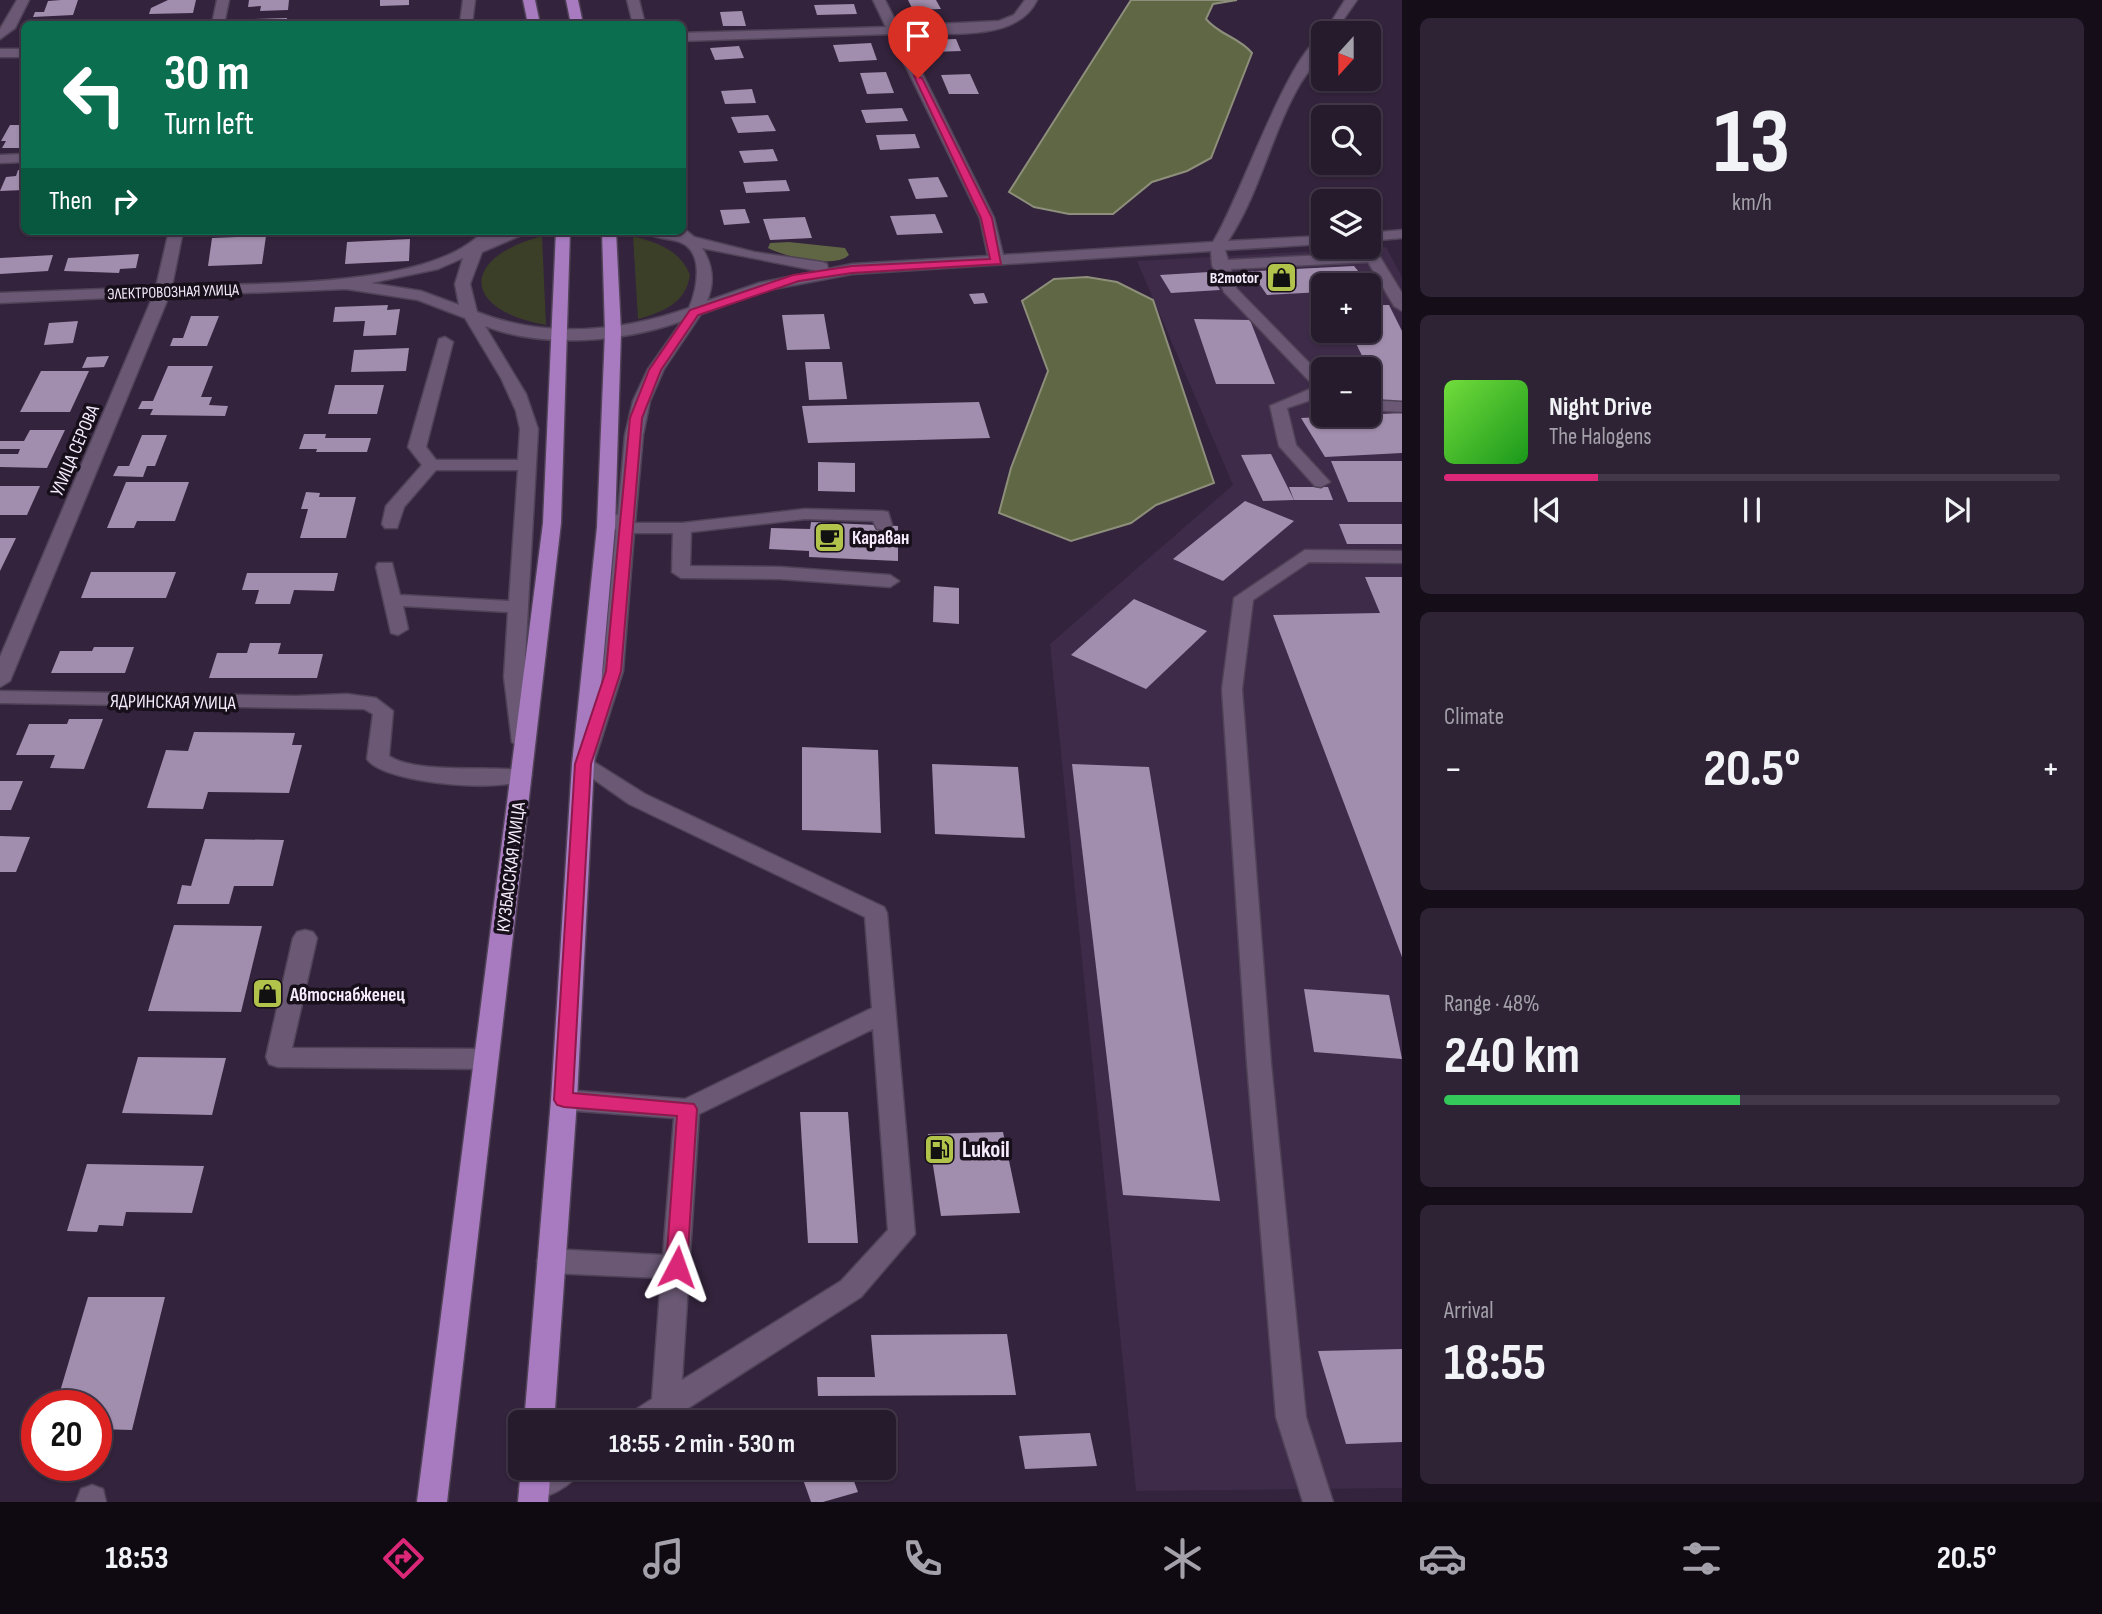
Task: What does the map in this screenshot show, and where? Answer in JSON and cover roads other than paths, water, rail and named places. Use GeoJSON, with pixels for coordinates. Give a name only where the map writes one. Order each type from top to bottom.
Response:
{"type":"FeatureCollection","features":[{"type":"Feature","properties":{"kind":"main road"},"geometry":{"type":"LineString","coordinates":[[529,0],[533,21]]}},
{"type":"Feature","properties":{"kind":"main road"},"geometry":{"type":"LineString","coordinates":[[572,0],[576,21]]}},
{"type":"Feature","properties":{"kind":"main road","name":"КУЗБАССКАЯ УЛИЦА"},"geometry":{"type":"LineString","coordinates":[[432,1502],[552,523],[562,334],[563,235]]}},
{"type":"Feature","properties":{"kind":"main road"},"geometry":{"type":"LineString","coordinates":[[540,1410],[564,1100],[583,764],[607,511],[613,332],[609,235]]}},
{"type":"Feature","properties":{"kind":"street"},"geometry":{"type":"LineString","coordinates":[[0,35],[11,25],[23,0]]}},
{"type":"Feature","properties":{"kind":"street"},"geometry":{"type":"LineString","coordinates":[[219,21],[223,0]]}},
{"type":"Feature","properties":{"kind":"street"},"geometry":{"type":"LineString","coordinates":[[466,21],[469,0]]}},
{"type":"Feature","properties":{"kind":"street"},"geometry":{"type":"LineString","coordinates":[[633,0],[638,21]]}},
{"type":"Feature","properties":{"kind":"street"},"geometry":{"type":"LineString","coordinates":[[879,0],[987,218],[997,262]]}},
{"type":"Feature","properties":{"kind":"street"},"geometry":{"type":"LineString","coordinates":[[686,37],[894,32],[1003,24],[1025,15],[1031,0]]}},
{"type":"Feature","properties":{"kind":"street"},"geometry":{"type":"LineString","coordinates":[[1336,21],[1351,0]]}},
{"type":"Feature","properties":{"kind":"street"},"geometry":{"type":"LineString","coordinates":[[0,53],[21,53]]}},
{"type":"Feature","properties":{"kind":"street"},"geometry":{"type":"LineString","coordinates":[[1311,60],[1278,114],[1231,228],[1217,247],[1229,289],[1311,375]]}},
{"type":"Feature","properties":{"kind":"street"},"geometry":{"type":"LineString","coordinates":[[0,159],[21,158]]}},
{"type":"Feature","properties":{"kind":"street"},"geometry":{"type":"LineString","coordinates":[[1381,236],[1402,234]]}},
{"type":"Feature","properties":{"kind":"street","name":"УЛИЦА СЕРОВА"},"geometry":{"type":"LineString","coordinates":[[0,681],[163,291],[175,235]]}},
{"type":"Feature","properties":{"kind":"street"},"geometry":{"type":"LineString","coordinates":[[488,235],[470,257],[463,298],[526,406],[529,429],[516,607],[514,677],[522,766]]}},
{"type":"Feature","properties":{"kind":"street"},"geometry":{"type":"LineString","coordinates":[[346,284],[420,270],[512,235]]}},
{"type":"Feature","properties":{"kind":"street"},"geometry":{"type":"LineString","coordinates":[[685,236],[795,263],[852,269]]}},
{"type":"Feature","properties":{"kind":"street"},"geometry":{"type":"LineString","coordinates":[[660,1410],[851,1289],[902,1234],[876,914],[637,799],[583,764],[613,671],[625,527],[640,403],[655,370],[694,313],[703,295],[704,268],[685,236]]}},
{"type":"Feature","properties":{"kind":"street"},"geometry":{"type":"LineString","coordinates":[[346,284],[421,296],[472,313],[496,325],[527,332],[613,332],[653,326],[764,286],[852,269],[1311,241]]}},
{"type":"Feature","properties":{"kind":"street"},"geometry":{"type":"LineString","coordinates":[[1220,265],[1311,257]]}},
{"type":"Feature","properties":{"kind":"street"},"geometry":{"type":"LineString","coordinates":[[1374,259],[1402,306]]}},
{"type":"Feature","properties":{"kind":"street","name":"ЭЛЕКТРОВОЗНАЯ УЛИЦА"},"geometry":{"type":"LineString","coordinates":[[0,298],[346,284]]}},
{"type":"Feature","properties":{"kind":"street"},"geometry":{"type":"LineString","coordinates":[[431,465],[417,447],[445,342]]}},
{"type":"Feature","properties":{"kind":"street"},"geometry":{"type":"LineString","coordinates":[[1311,393],[1278,406],[1287,446],[1321,482]]}},
{"type":"Feature","properties":{"kind":"street"},"geometry":{"type":"LineString","coordinates":[[1381,406],[1402,407]]}},
{"type":"Feature","properties":{"kind":"street"},"geometry":{"type":"LineString","coordinates":[[391,524],[395,506],[431,465],[527,465]]}},
{"type":"Feature","properties":{"kind":"street"},"geometry":{"type":"LineString","coordinates":[[607,511],[625,527],[682,528],[805,514],[882,516],[883,525]]}},
{"type":"Feature","properties":{"kind":"street"},"geometry":{"type":"LineString","coordinates":[[682,528],[681,572],[780,573],[890,581]]}},
{"type":"Feature","properties":{"kind":"street"},"geometry":{"type":"LineString","coordinates":[[1318,1502],[1291,1417],[1259,1063],[1233,689],[1244,598],[1305,555],[1402,557]]}},
{"type":"Feature","properties":{"kind":"street"},"geometry":{"type":"LineString","coordinates":[[385,567],[398,629]]}},
{"type":"Feature","properties":{"kind":"street"},"geometry":{"type":"LineString","coordinates":[[392,600],[516,607]]}},
{"type":"Feature","properties":{"kind":"street","name":"ЯДРИНСКАЯ УЛИЦА"},"geometry":{"type":"LineString","coordinates":[[0,697],[296,703],[346,700],[369,703],[383,711],[384,722],[377,759],[387,768],[410,775],[522,766]]}},
{"type":"Feature","properties":{"kind":"street"},"geometry":{"type":"LineString","coordinates":[[305,938],[278,1057],[486,1059]]}},
{"type":"Feature","properties":{"kind":"street"},"geometry":{"type":"LineString","coordinates":[[564,1100],[687,1109],[886,1012]]}},
{"type":"Feature","properties":{"kind":"street"},"geometry":{"type":"LineString","coordinates":[[666,1406],[687,1109]]}},
{"type":"Feature","properties":{"kind":"street"},"geometry":{"type":"LineString","coordinates":[[551,1261],[677,1267]]}},
{"type":"Feature","properties":{"kind":"place","name":"B2motor"},"geometry":{"type":"Point","coordinates":[1282,277]}},
{"type":"Feature","properties":{"kind":"place","name":"Караван"},"geometry":{"type":"Point","coordinates":[829,537]}},
{"type":"Feature","properties":{"kind":"place","name":"Автоснабженец"},"geometry":{"type":"Point","coordinates":[267,994]}},
{"type":"Feature","properties":{"kind":"place","name":"Lukoil"},"geometry":{"type":"Point","coordinates":[939,1149]}}]}
